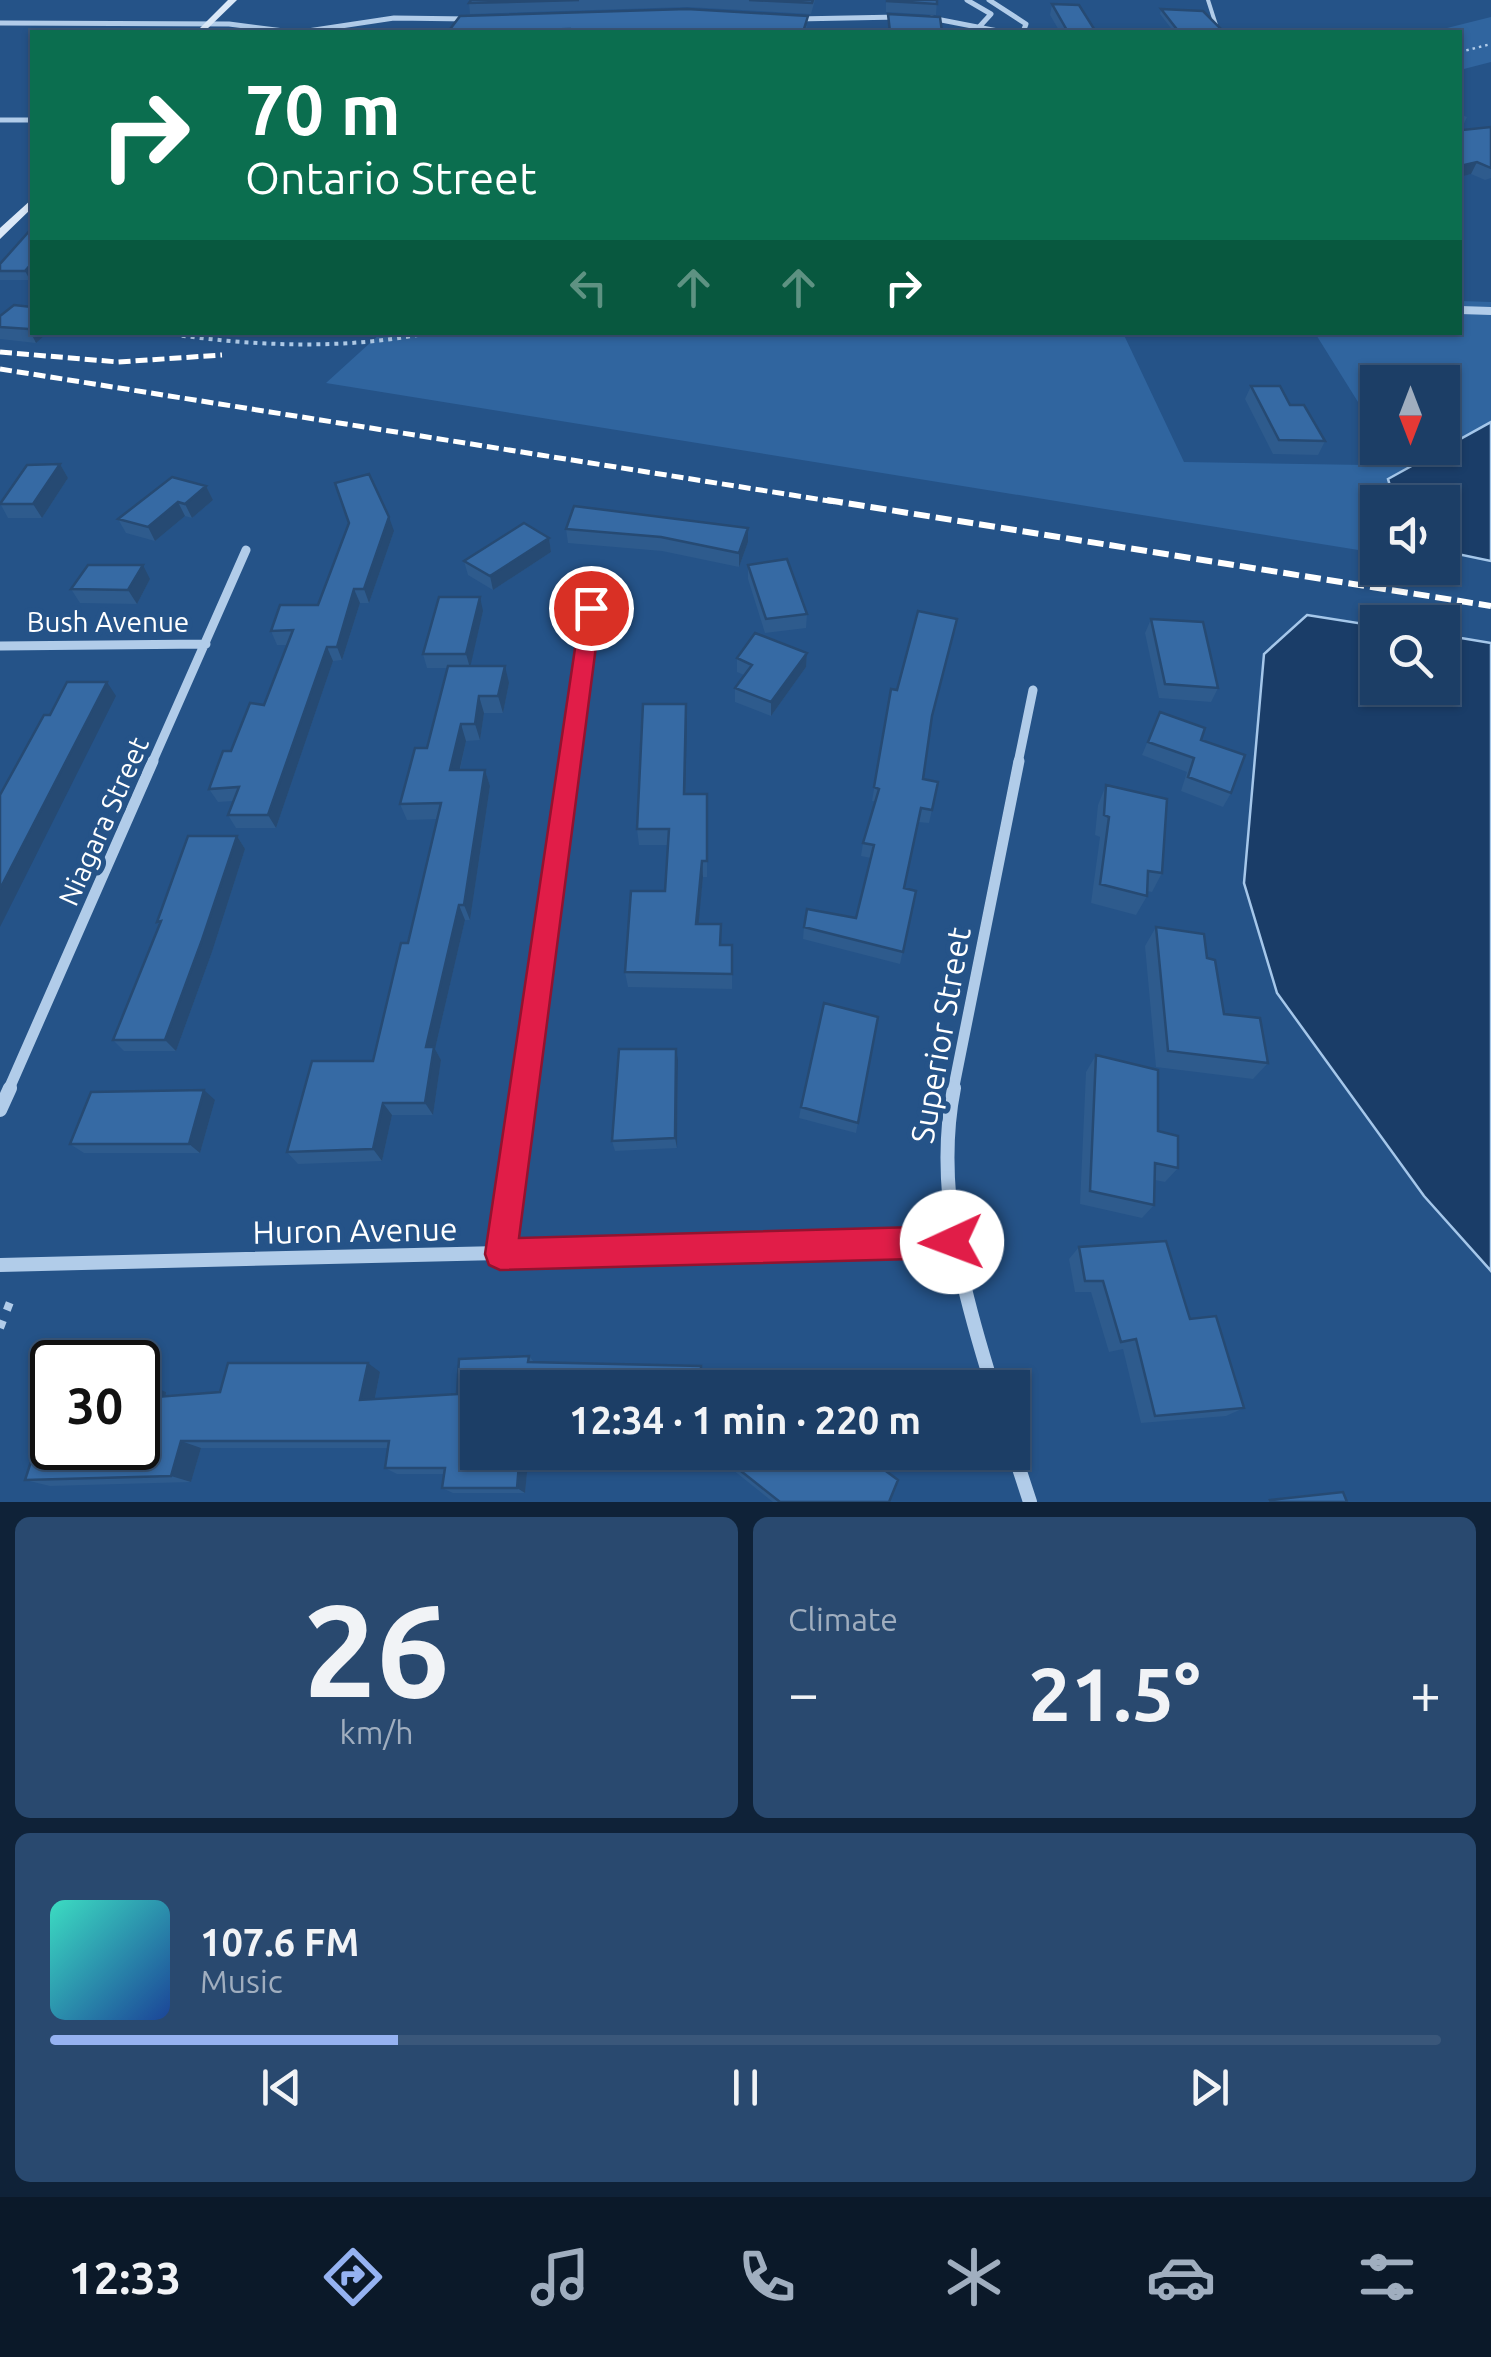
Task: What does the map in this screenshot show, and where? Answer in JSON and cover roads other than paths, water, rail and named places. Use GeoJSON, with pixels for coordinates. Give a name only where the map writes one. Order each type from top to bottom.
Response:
{"type":"FeatureCollection","features":[{"type":"Feature","properties":{"kind":"street"},"geometry":{"type":"LineString","coordinates":[[202,30],[233,0]]}},
{"type":"Feature","properties":{"kind":"street"},"geometry":{"type":"LineString","coordinates":[[967,0],[990,14],[980,26]]}},
{"type":"Feature","properties":{"kind":"street"},"geometry":{"type":"LineString","coordinates":[[988,0],[1018,15],[1026,24],[1024,30]]}},
{"type":"Feature","properties":{"kind":"street"},"geometry":{"type":"LineString","coordinates":[[794,19],[836,23],[912,17]]}},
{"type":"Feature","properties":{"kind":"street"},"geometry":{"type":"LineString","coordinates":[[315,30],[394,18],[482,20]]}},
{"type":"Feature","properties":{"kind":"street"},"geometry":{"type":"LineString","coordinates":[[923,18],[995,30]]}},
{"type":"Feature","properties":{"kind":"street"},"geometry":{"type":"LineString","coordinates":[[0,27],[210,24],[272,30]]}},
{"type":"Feature","properties":{"kind":"street"},"geometry":{"type":"LineString","coordinates":[[0,120],[30,120]]}},
{"type":"Feature","properties":{"kind":"street"},"geometry":{"type":"LineString","coordinates":[[0,235],[30,204]]}},
{"type":"Feature","properties":{"kind":"street"},"geometry":{"type":"LineString","coordinates":[[1462,310],[1491,311]]}},
{"type":"Feature","properties":{"kind":"street","name":"Niagara Street"},"geometry":{"type":"LineString","coordinates":[[0,1110],[246,550]]}},
{"type":"Feature","properties":{"kind":"street"},"geometry":{"type":"LineString","coordinates":[[500,1254],[591,608]]}},
{"type":"Feature","properties":{"kind":"street","name":"Bush Avenue"},"geometry":{"type":"LineString","coordinates":[[3,644],[206,644]]}},
{"type":"Feature","properties":{"kind":"street","name":"Superior Street"},"geometry":{"type":"LineString","coordinates":[[988,1370],[952,1242],[946,1180],[947,1122],[1033,690]]}},
{"type":"Feature","properties":{"kind":"street","name":"Huron Avenue"},"geometry":{"type":"LineString","coordinates":[[0,1265],[952,1242]]}},
{"type":"Feature","properties":{"kind":"street"},"geometry":{"type":"LineString","coordinates":[[1020,1470],[1030,1502]]}},
{"type":"Feature","properties":{"kind":"lane"},"geometry":{"type":"LineString","coordinates":[[1208,0],[1216,25]]}},
{"type":"Feature","properties":{"kind":"railway"},"geometry":{"type":"LineString","coordinates":[[0,352],[118,362],[222,355]]}},
{"type":"Feature","properties":{"kind":"railway"},"geometry":{"type":"LineString","coordinates":[[0,369],[842,503]]}},
{"type":"Feature","properties":{"kind":"railway"},"geometry":{"type":"LineString","coordinates":[[827,500],[1491,606]]}}]}
